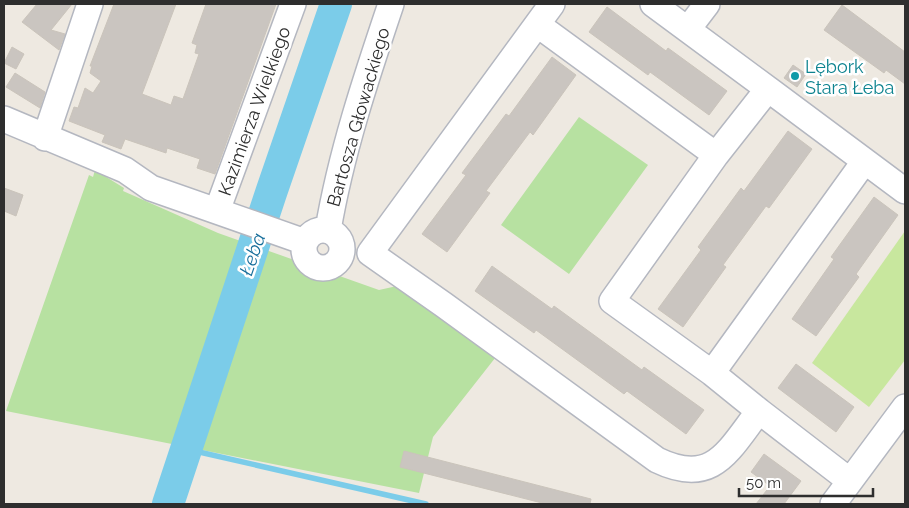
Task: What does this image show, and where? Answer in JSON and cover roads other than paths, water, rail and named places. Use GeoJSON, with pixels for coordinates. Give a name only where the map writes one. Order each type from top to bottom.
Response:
{"type":"FeatureCollection","features":[{"type":"Feature","properties":{"kind":"street"},"geometry":{"type":"LineString","coordinates":[[45,138],[90,4]]}},
{"type":"Feature","properties":{"kind":"street","name":"Kazimierza Wielkiego"},"geometry":{"type":"LineString","coordinates":[[4,119],[45,138],[125,170],[150,188],[226,215],[293,4]]}},
{"type":"Feature","properties":{"kind":"street","name":"Bartosza Głowackiego"},"geometry":{"type":"LineString","coordinates":[[328,230],[360,95],[391,4]]}},
{"type":"Feature","properties":{"kind":"street"},"geometry":{"type":"LineString","coordinates":[[552,4],[370,253],[648,454],[669,466],[693,471],[704,469],[713,464],[729,450],[758,411]]}},
{"type":"Feature","properties":{"kind":"street"},"geometry":{"type":"LineString","coordinates":[[653,4],[905,191]]}},
{"type":"Feature","properties":{"kind":"street"},"geometry":{"type":"LineString","coordinates":[[688,29],[707,4]]}},
{"type":"Feature","properties":{"kind":"street"},"geometry":{"type":"LineString","coordinates":[[538,24],[716,155]]}},
{"type":"Feature","properties":{"kind":"street"},"geometry":{"type":"LineString","coordinates":[[768,89],[716,155],[612,300],[712,373],[758,411],[850,481]]}},
{"type":"Feature","properties":{"kind":"street"},"geometry":{"type":"LineString","coordinates":[[712,373],[864,162]]}},
{"type":"Feature","properties":{"kind":"street"},"geometry":{"type":"LineString","coordinates":[[226,215],[305,242]]}},
{"type":"Feature","properties":{"kind":"street"},"geometry":{"type":"LineString","coordinates":[[318,230],[328,230],[335,234],[340,240],[342,247],[338,261],[332,266],[316,267],[305,257],[303,250],[305,242],[310,234],[318,230]]}},
{"type":"Feature","properties":{"kind":"street"},"geometry":{"type":"LineString","coordinates":[[833,504],[905,407]]}},
{"type":"Feature","properties":{"kind":"waterway","name":"Łeba"},"geometry":{"type":"LineString","coordinates":[[168,504],[336,4]]}},
{"type":"Feature","properties":{"kind":"waterway"},"geometry":{"type":"LineString","coordinates":[[186,449],[426,504]]}},
{"type":"Feature","properties":{"kind":"place","name":"Lębork Stara Łeba"},"geometry":{"type":"Point","coordinates":[795,76]}}]}
